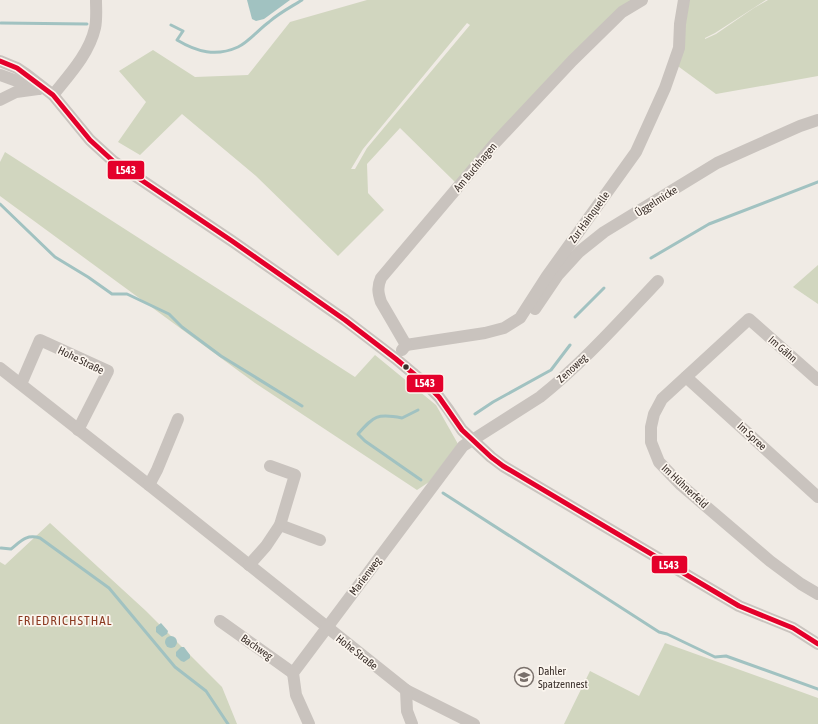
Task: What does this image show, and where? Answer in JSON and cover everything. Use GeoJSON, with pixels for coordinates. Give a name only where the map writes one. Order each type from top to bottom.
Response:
{"type":"FeatureCollection","features":[{"type":"Feature","properties":{"kind":"street"},"geometry":{"type":"LineString","coordinates":[[53,95],[81,59],[90,44],[96,27],[96,0]]}},
{"type":"Feature","properties":{"kind":"street","name":"Am Buchhagen"},"geometry":{"type":"LineString","coordinates":[[406,345],[381,302],[377,286],[381,278],[496,142],[556,78],[622,12],[642,0]]}},
{"type":"Feature","properties":{"kind":"street","name":"Zur Hainquelle"},"geometry":{"type":"LineString","coordinates":[[406,345],[485,333],[504,328],[520,318],[547,276],[636,152],[665,88],[679,48],[680,24],[684,0]]}},
{"type":"Feature","properties":{"kind":"street"},"geometry":{"type":"LineString","coordinates":[[0,61],[17,68],[53,95],[90,140],[113,161],[270,267],[345,320],[396,359],[427,385],[439,397],[462,430],[503,466],[739,606],[793,628],[818,644]]}},
{"type":"Feature","properties":{"kind":"street"},"geometry":{"type":"LineString","coordinates":[[0,75],[53,95]]}},
{"type":"Feature","properties":{"kind":"street"},"geometry":{"type":"LineString","coordinates":[[0,100],[16,92],[39,89]]}},
{"type":"Feature","properties":{"kind":"street","name":"Üggelmicke"},"geometry":{"type":"LineString","coordinates":[[520,318],[533,311],[558,275],[579,252],[604,232],[717,163],[800,126],[818,120]]}},
{"type":"Feature","properties":{"kind":"street","name":"Zenoweg"},"geometry":{"type":"LineString","coordinates":[[472,439],[540,397],[550,389],[600,342],[658,281]]}},
{"type":"Feature","properties":{"kind":"street","name":"Im Hühnerfeld"},"geometry":{"type":"LineString","coordinates":[[749,319],[662,399],[654,414],[651,428],[651,442],[659,462],[681,485],[770,561],[801,584],[818,594]]}},
{"type":"Feature","properties":{"kind":"street","name":"Im Gähn"},"geometry":{"type":"LineString","coordinates":[[749,319],[818,380]]}},
{"type":"Feature","properties":{"kind":"street","name":"Hohe Straße"},"geometry":{"type":"LineString","coordinates":[[21,384],[40,340],[108,371],[78,430]]}},
{"type":"Feature","properties":{"kind":"street"},"geometry":{"type":"LineString","coordinates":[[396,359],[406,345]]}},
{"type":"Feature","properties":{"kind":"street","name":"Hohe Straße"},"geometry":{"type":"LineString","coordinates":[[0,368],[406,690],[474,724]]}},
{"type":"Feature","properties":{"kind":"street","name":"Im Spree"},"geometry":{"type":"LineString","coordinates":[[686,377],[743,427],[818,497]]}},
{"type":"Feature","properties":{"kind":"street"},"geometry":{"type":"LineString","coordinates":[[149,485],[157,470],[178,419]]}},
{"type":"Feature","properties":{"kind":"street","name":"Marienweg"},"geometry":{"type":"LineString","coordinates":[[293,672],[463,446],[472,439]]}},
{"type":"Feature","properties":{"kind":"street"},"geometry":{"type":"LineString","coordinates":[[249,565],[266,546],[280,525],[295,475],[270,466]]}},
{"type":"Feature","properties":{"kind":"street"},"geometry":{"type":"LineString","coordinates":[[280,525],[320,540]]}},
{"type":"Feature","properties":{"kind":"street","name":"Bachweg"},"geometry":{"type":"LineString","coordinates":[[220,621],[293,672]]}},
{"type":"Feature","properties":{"kind":"street"},"geometry":{"type":"LineString","coordinates":[[293,672],[296,695],[308,724]]}},
{"type":"Feature","properties":{"kind":"street"},"geometry":{"type":"LineString","coordinates":[[406,690],[407,711],[412,724]]}},
{"type":"Feature","properties":{"kind":"green space"},"geometry":{"type":"Polygon","coordinates":[[[367,0],[638,0],[456,183],[400,128],[367,164],[368,193],[384,210],[338,256],[256,176],[182,114],[140,155],[118,142],[146,102],[119,71],[153,50],[195,77],[248,75],[290,22],[367,0]],[[467,23],[363,149],[351,169],[355,169],[367,148],[470,25],[467,23]]]}},
{"type":"Feature","properties":{"kind":"green space"},"geometry":{"type":"Polygon","coordinates":[[[686,0],[766,0],[705,39],[716,34],[768,0],[818,0],[818,76],[716,94],[675,64],[686,0]]]}},
{"type":"Feature","properties":{"kind":"green space"},"geometry":{"type":"Polygon","coordinates":[[[5,152],[355,377],[375,355],[436,405],[458,444],[429,482],[417,490],[255,383],[0,196],[0,162],[5,152]]]}},
{"type":"Feature","properties":{"kind":"green space"},"geometry":{"type":"Polygon","coordinates":[[[818,265],[818,304],[793,287],[818,265]]]}},
{"type":"Feature","properties":{"kind":"green space"},"geometry":{"type":"Polygon","coordinates":[[[50,523],[146,611],[222,687],[237,724],[0,724],[0,562],[5,565],[50,523]]]}},
{"type":"Feature","properties":{"kind":"green space"},"geometry":{"type":"Polygon","coordinates":[[[665,643],[818,698],[818,724],[564,724],[590,671],[639,696],[665,643]]]}},
{"type":"Feature","properties":{"kind":"water"},"geometry":{"type":"Polygon","coordinates":[[[247,0],[290,0],[264,19],[256,21],[252,19],[247,0]]]}},
{"type":"Feature","properties":{"kind":"water"},"geometry":{"type":"Polygon","coordinates":[[[161,623],[168,631],[167,634],[162,637],[156,632],[156,627],[161,623]]]}},
{"type":"Feature","properties":{"kind":"water"},"geometry":{"type":"Polygon","coordinates":[[[169,636],[173,636],[177,642],[173,648],[169,648],[165,644],[165,640],[169,636]]]}},
{"type":"Feature","properties":{"kind":"water"},"geometry":{"type":"Polygon","coordinates":[[[181,647],[184,647],[190,655],[190,658],[184,662],[176,656],[176,652],[181,647]]]}},
{"type":"Feature","properties":{"kind":"waterway"},"geometry":{"type":"LineString","coordinates":[[171,25],[183,31],[177,40],[184,44],[207,52],[222,52],[242,45],[265,25],[302,0]]}},
{"type":"Feature","properties":{"kind":"waterway"},"geometry":{"type":"LineString","coordinates":[[1,23],[87,24]]}},
{"type":"Feature","properties":{"kind":"waterway"},"geometry":{"type":"LineString","coordinates":[[651,258],[709,224],[818,182]]}},
{"type":"Feature","properties":{"kind":"waterway"},"geometry":{"type":"LineString","coordinates":[[0,204],[55,257],[112,294],[127,294],[169,314],[182,327],[221,356],[302,406]]}},
{"type":"Feature","properties":{"kind":"waterway"},"geometry":{"type":"LineString","coordinates":[[575,317],[604,288]]}},
{"type":"Feature","properties":{"kind":"waterway"},"geometry":{"type":"LineString","coordinates":[[475,414],[493,402],[551,370],[570,345]]}},
{"type":"Feature","properties":{"kind":"waterway"},"geometry":{"type":"LineString","coordinates":[[418,410],[402,418],[387,416],[377,417],[368,423],[358,434],[365,441],[421,480]]}},
{"type":"Feature","properties":{"kind":"waterway"},"geometry":{"type":"LineString","coordinates":[[443,493],[659,632],[667,634],[715,657],[726,656],[818,689]]}},
{"type":"Feature","properties":{"kind":"waterway"},"geometry":{"type":"LineString","coordinates":[[1,548],[11,549],[27,538],[40,538],[109,588],[175,667],[206,691],[228,724]]}},
{"type":"Feature","properties":{"kind":"transit line","name":"L543"},"geometry":{"type":"LineString","coordinates":[[0,61],[17,68],[53,95],[90,140],[113,161],[232,241],[345,320],[396,359],[427,385],[439,397],[462,430],[503,466],[739,606],[793,628],[818,644]]}},
{"type":"Feature","properties":{"kind":"place","name":"Dahler Spatzennest"},"geometry":{"type":"Point","coordinates":[524,677]}},
{"type":"Feature","properties":{"kind":"district","name":"FRIEDRICHSTHAL"},"geometry":{"type":"Point","coordinates":[65,620]}}]}
